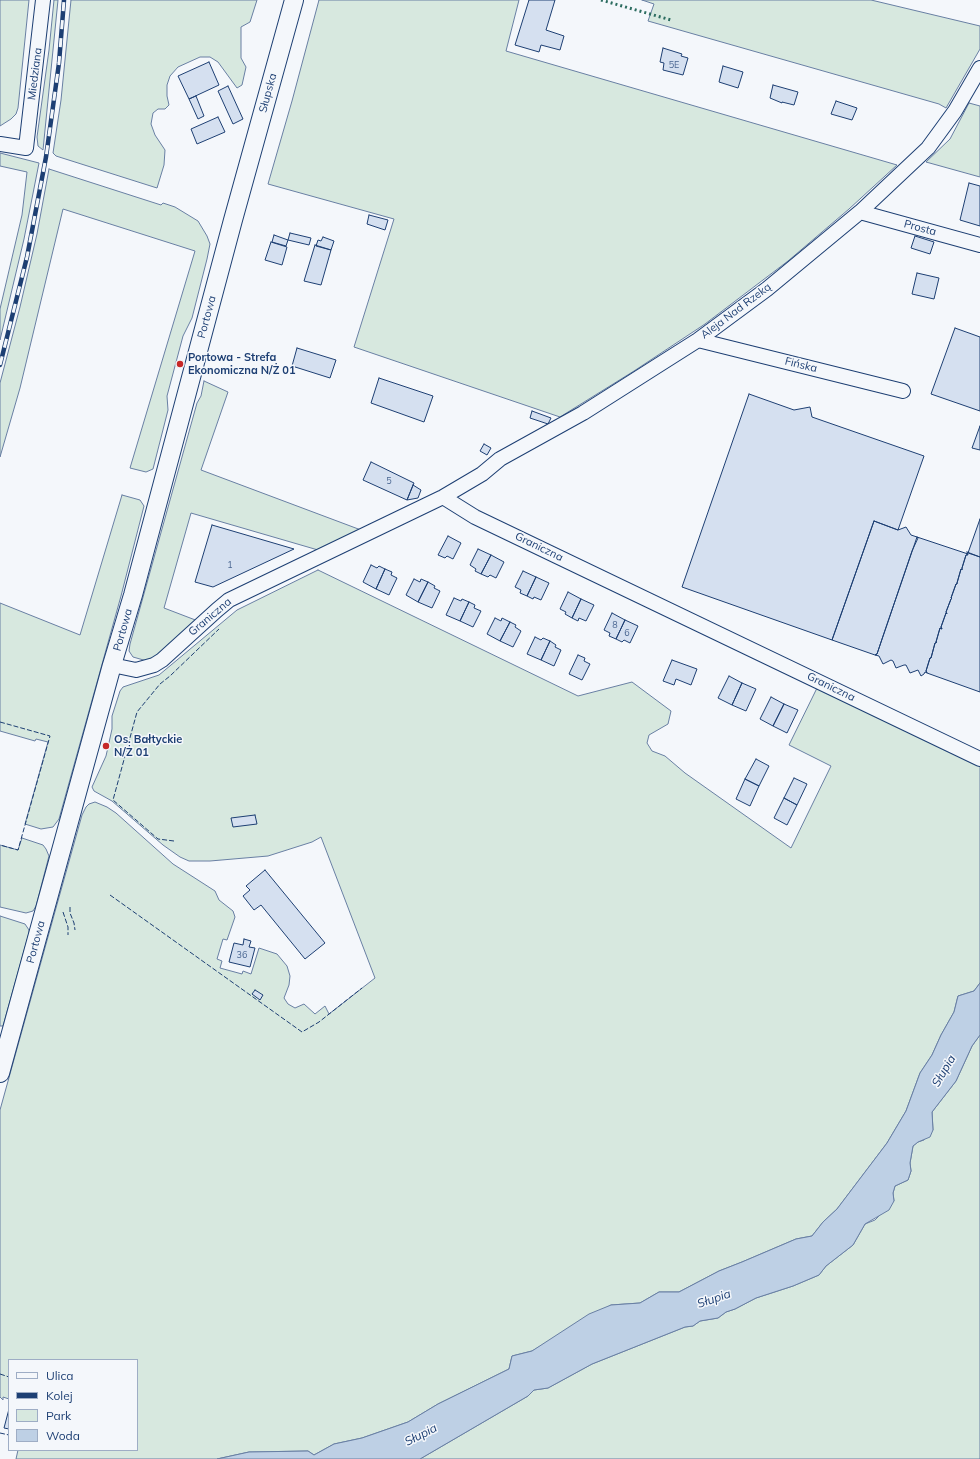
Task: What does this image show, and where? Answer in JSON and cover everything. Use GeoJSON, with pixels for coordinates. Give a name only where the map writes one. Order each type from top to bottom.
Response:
{"type":"FeatureCollection","features":[{"type":"Feature","properties":{"kind":"main road","name":"Słupska"},"geometry":{"type":"LineString","coordinates":[[243,185],[294,0]]}},
{"type":"Feature","properties":{"kind":"main road","name":"Portowa"},"geometry":{"type":"LineString","coordinates":[[0,1073],[112,665],[135,587],[243,185]]}},
{"type":"Feature","properties":{"kind":"street","name":"Miedziana"},"geometry":{"type":"LineString","coordinates":[[0,144],[26,148],[43,0]]}},
{"type":"Feature","properties":{"kind":"street","name":"Aleja Nad Rzeką"},"geometry":{"type":"LineString","coordinates":[[444,496],[482,474],[500,459],[583,413],[698,340],[767,289],[860,212],[928,148],[955,111],[980,68]]}},
{"type":"Feature","properties":{"kind":"street","name":"Prosta"},"geometry":{"type":"LineString","coordinates":[[860,212],[980,245]]}},
{"type":"Feature","properties":{"kind":"street","name":"Fińska"},"geometry":{"type":"LineString","coordinates":[[698,340],[903,391]]}},
{"type":"Feature","properties":{"kind":"street","name":"Graniczna"},"geometry":{"type":"LineString","coordinates":[[112,665],[136,670],[154,665],[162,660],[216,610],[238,595],[444,496],[476,517],[980,759]]}},
{"type":"Feature","properties":{"kind":"green space"},"geometry":{"type":"Polygon","coordinates":[[[0,0],[29,0],[18,108],[16,114],[11,119],[0,126],[0,0]]]}},
{"type":"Feature","properties":{"kind":"green space"},"geometry":{"type":"Polygon","coordinates":[[[54,0],[58,0],[43,150],[38,146],[37,137],[54,0]]]}},
{"type":"Feature","properties":{"kind":"green space"},"geometry":{"type":"Polygon","coordinates":[[[71,0],[257,0],[250,22],[241,27],[241,58],[246,67],[242,85],[237,88],[218,62],[210,57],[200,57],[178,67],[170,76],[167,85],[169,105],[165,109],[158,109],[153,113],[151,124],[155,135],[165,150],[164,165],[157,188],[56,156],[53,153],[61,100],[71,0]]]}},
{"type":"Feature","properties":{"kind":"green space"},"geometry":{"type":"Polygon","coordinates":[[[319,0],[519,0],[506,51],[897,165],[849,209],[788,261],[705,324],[634,371],[560,417],[354,347],[394,219],[268,184],[319,0]]]}},
{"type":"Feature","properties":{"kind":"green space"},"geometry":{"type":"Polygon","coordinates":[[[642,0],[871,0],[980,26],[980,49],[946,108],[939,104],[648,21],[654,4],[642,0]]]}},
{"type":"Feature","properties":{"kind":"green space"},"geometry":{"type":"Polygon","coordinates":[[[969,103],[980,106],[980,177],[926,162],[950,139],[969,103]]]}},
{"type":"Feature","properties":{"kind":"green space"},"geometry":{"type":"Polygon","coordinates":[[[0,153],[39,163],[24,239],[0,340],[0,309],[22,215],[27,172],[0,166],[0,153]]]}},
{"type":"Feature","properties":{"kind":"green space"},"geometry":{"type":"Polygon","coordinates":[[[49,169],[161,205],[163,203],[175,207],[198,221],[210,244],[192,318],[183,336],[167,396],[168,410],[153,469],[146,472],[130,468],[195,251],[63,209],[20,388],[0,457],[0,383],[37,234],[49,169]]]}},
{"type":"Feature","properties":{"kind":"green space"},"geometry":{"type":"Polygon","coordinates":[[[204,381],[228,392],[201,470],[361,530],[318,550],[191,513],[164,608],[198,621],[166,650],[147,661],[133,657],[129,651],[130,644],[204,381]]]}},
{"type":"Feature","properties":{"kind":"green space"},"geometry":{"type":"Polygon","coordinates":[[[122,495],[140,500],[144,506],[121,596],[59,819],[53,827],[41,829],[25,824],[48,742],[36,739],[35,741],[0,731],[0,603],[80,635],[122,495]]]}},
{"type":"Feature","properties":{"kind":"green space"},"geometry":{"type":"Polygon","coordinates":[[[318,570],[578,696],[632,682],[671,711],[668,724],[649,735],[647,743],[652,751],[665,756],[685,773],[791,848],[831,766],[789,745],[818,686],[927,739],[980,766],[980,983],[974,991],[958,996],[954,1012],[932,1055],[920,1073],[906,1111],[887,1143],[837,1209],[823,1222],[812,1236],[796,1239],[719,1271],[679,1292],[659,1292],[640,1303],[611,1305],[532,1351],[512,1356],[509,1369],[438,1404],[408,1422],[362,1438],[334,1444],[314,1455],[308,1451],[249,1452],[217,1459],[16,1459],[18,1451],[138,1451],[138,1359],[8,1359],[8,1399],[3,1397],[3,1400],[0,1397],[0,1110],[82,815],[86,807],[95,802],[116,813],[173,864],[215,891],[219,900],[233,911],[235,917],[227,940],[223,939],[217,959],[222,961],[220,968],[242,974],[243,971],[251,974],[259,948],[277,954],[287,966],[290,976],[289,985],[284,998],[288,1004],[295,1008],[304,1004],[315,1014],[325,1006],[329,1014],[375,978],[321,837],[312,842],[268,856],[210,861],[189,861],[180,857],[163,845],[112,801],[94,791],[92,787],[106,756],[112,729],[112,716],[120,691],[123,687],[159,675],[237,610],[318,570]]]}},
{"type":"Feature","properties":{"kind":"green space"},"geometry":{"type":"Polygon","coordinates":[[[22,838],[43,845],[49,856],[36,906],[33,911],[26,913],[0,907],[0,845],[18,850],[22,838]]]}},
{"type":"Feature","properties":{"kind":"green space"},"geometry":{"type":"Polygon","coordinates":[[[0,916],[25,924],[29,930],[3,1026],[0,1026],[0,916]]]}},
{"type":"Feature","properties":{"kind":"green space"},"geometry":{"type":"Polygon","coordinates":[[[980,1035],[980,1459],[420,1459],[528,1396],[534,1390],[548,1388],[592,1364],[685,1327],[693,1326],[700,1321],[718,1318],[726,1312],[756,1298],[793,1286],[819,1275],[826,1266],[853,1245],[865,1224],[875,1220],[894,1201],[893,1193],[895,1186],[908,1180],[911,1171],[910,1163],[913,1146],[924,1140],[933,1130],[932,1112],[956,1081],[972,1046],[980,1035]]]}},
{"type":"Feature","properties":{"kind":"water","name":"Słupia"},"geometry":{"type":"Polygon","coordinates":[[[980,983],[980,1035],[972,1046],[956,1081],[932,1112],[933,1130],[930,1137],[913,1146],[910,1163],[911,1171],[908,1180],[895,1186],[893,1193],[894,1201],[889,1210],[865,1224],[853,1245],[826,1266],[819,1275],[793,1286],[756,1298],[726,1312],[718,1318],[700,1321],[693,1326],[685,1327],[592,1364],[548,1388],[534,1390],[528,1396],[420,1459],[217,1459],[249,1452],[308,1451],[314,1455],[334,1444],[362,1438],[408,1422],[438,1404],[509,1369],[512,1356],[532,1351],[589,1314],[611,1305],[640,1303],[659,1292],[679,1292],[719,1271],[796,1239],[812,1236],[823,1222],[837,1209],[887,1143],[906,1111],[920,1073],[932,1055],[954,1012],[958,996],[974,991],[980,983]]]}},
{"type":"Feature","properties":{"kind":"building"},"geometry":{"type":"Polygon","coordinates":[[[529,0],[555,0],[546,30],[564,36],[560,50],[541,45],[539,52],[515,45],[529,0]]]}},
{"type":"Feature","properties":{"kind":"building"},"geometry":{"type":"Polygon","coordinates":[[[663,48],[682,54],[681,56],[688,58],[683,75],[663,70],[664,63],[660,62],[663,48]]]}},
{"type":"Feature","properties":{"kind":"building"},"geometry":{"type":"Polygon","coordinates":[[[209,62],[219,85],[189,99],[178,76],[209,62]]]}},
{"type":"Feature","properties":{"kind":"building"},"geometry":{"type":"Polygon","coordinates":[[[723,66],[743,72],[738,88],[719,82],[723,66]]]}},
{"type":"Feature","properties":{"kind":"building"},"geometry":{"type":"Polygon","coordinates":[[[773,85],[798,92],[794,105],[782,103],[770,98],[773,85]]]}},
{"type":"Feature","properties":{"kind":"building"},"geometry":{"type":"Polygon","coordinates":[[[228,86],[243,119],[233,124],[218,91],[228,86]]]}},
{"type":"Feature","properties":{"kind":"building"},"geometry":{"type":"Polygon","coordinates":[[[196,96],[204,116],[198,119],[189,99],[196,96]]]}},
{"type":"Feature","properties":{"kind":"building"},"geometry":{"type":"Polygon","coordinates":[[[836,101],[857,108],[852,120],[831,114],[836,101]]]}},
{"type":"Feature","properties":{"kind":"building"},"geometry":{"type":"Polygon","coordinates":[[[218,117],[225,132],[197,144],[191,129],[218,117]]]}},
{"type":"Feature","properties":{"kind":"building"},"geometry":{"type":"Polygon","coordinates":[[[969,183],[980,186],[980,226],[960,220],[969,183]]]}},
{"type":"Feature","properties":{"kind":"building"},"geometry":{"type":"Polygon","coordinates":[[[369,215],[388,220],[385,230],[367,224],[369,215]]]}},
{"type":"Feature","properties":{"kind":"building"},"geometry":{"type":"Polygon","coordinates":[[[290,233],[311,238],[309,245],[288,240],[290,233]]]}},
{"type":"Feature","properties":{"kind":"building"},"geometry":{"type":"Polygon","coordinates":[[[274,235],[288,240],[286,246],[272,242],[274,235]]]}},
{"type":"Feature","properties":{"kind":"building"},"geometry":{"type":"Polygon","coordinates":[[[915,236],[934,242],[930,254],[911,248],[915,236]]]}},
{"type":"Feature","properties":{"kind":"building"},"geometry":{"type":"Polygon","coordinates":[[[323,237],[334,241],[331,250],[316,246],[318,240],[321,241],[323,237]]]}},
{"type":"Feature","properties":{"kind":"building"},"geometry":{"type":"Polygon","coordinates":[[[271,242],[287,247],[282,265],[265,260],[271,242]]]}},
{"type":"Feature","properties":{"kind":"building"},"geometry":{"type":"Polygon","coordinates":[[[315,245],[331,250],[321,285],[304,281],[315,245]]]}},
{"type":"Feature","properties":{"kind":"building"},"geometry":{"type":"Polygon","coordinates":[[[917,273],[939,278],[934,299],[912,294],[917,273]]]}},
{"type":"Feature","properties":{"kind":"building"},"geometry":{"type":"Polygon","coordinates":[[[955,328],[980,337],[980,411],[931,394],[955,328]]]}},
{"type":"Feature","properties":{"kind":"building"},"geometry":{"type":"Polygon","coordinates":[[[297,348],[336,360],[330,378],[292,366],[297,348]]]}},
{"type":"Feature","properties":{"kind":"building"},"geometry":{"type":"Polygon","coordinates":[[[379,378],[433,396],[424,422],[371,403],[379,378]]]}},
{"type":"Feature","properties":{"kind":"building"},"geometry":{"type":"Polygon","coordinates":[[[749,394],[794,410],[810,407],[812,417],[924,456],[898,530],[874,521],[832,640],[682,587],[749,394]]]}},
{"type":"Feature","properties":{"kind":"building"},"geometry":{"type":"Polygon","coordinates":[[[532,411],[551,418],[548,424],[530,418],[532,411]]]}},
{"type":"Feature","properties":{"kind":"building"},"geometry":{"type":"Polygon","coordinates":[[[980,426],[980,450],[972,448],[980,426]]]}},
{"type":"Feature","properties":{"kind":"building"},"geometry":{"type":"Polygon","coordinates":[[[484,444],[491,448],[487,455],[480,451],[484,444]]]}},
{"type":"Feature","properties":{"kind":"building"},"geometry":{"type":"Polygon","coordinates":[[[371,462],[414,483],[407,500],[363,480],[371,462]]]}},
{"type":"Feature","properties":{"kind":"building"},"geometry":{"type":"Polygon","coordinates":[[[413,485],[421,490],[418,498],[407,500],[413,485]]]}},
{"type":"Feature","properties":{"kind":"building"},"geometry":{"type":"Polygon","coordinates":[[[980,519],[980,557],[968,553],[980,519]]]}},
{"type":"Feature","properties":{"kind":"building"},"geometry":{"type":"Polygon","coordinates":[[[874,521],[898,530],[906,527],[911,535],[918,538],[912,551],[877,654],[875,655],[832,640],[874,521]]]}},
{"type":"Feature","properties":{"kind":"building"},"geometry":{"type":"Polygon","coordinates":[[[212,525],[294,549],[213,587],[195,582],[212,525]]]}},
{"type":"Feature","properties":{"kind":"building"},"geometry":{"type":"Polygon","coordinates":[[[448,536],[461,543],[453,559],[447,556],[445,558],[438,555],[448,536]]]}},
{"type":"Feature","properties":{"kind":"building"},"geometry":{"type":"Polygon","coordinates":[[[917,537],[968,554],[966,555],[946,612],[947,614],[946,613],[941,627],[942,629],[940,628],[937,642],[935,643],[926,671],[927,673],[925,672],[921,676],[918,670],[910,673],[906,665],[896,668],[891,660],[883,664],[879,656],[875,655],[877,654],[917,537]]]}},
{"type":"Feature","properties":{"kind":"building"},"geometry":{"type":"Polygon","coordinates":[[[478,549],[491,555],[481,574],[475,571],[476,569],[470,565],[478,549]]]}},
{"type":"Feature","properties":{"kind":"building"},"geometry":{"type":"Polygon","coordinates":[[[967,552],[980,557],[980,692],[927,673],[926,671],[940,628],[942,629],[941,627],[946,613],[947,614],[946,612],[966,555],[968,555],[967,552]]]}},
{"type":"Feature","properties":{"kind":"building"},"geometry":{"type":"Polygon","coordinates":[[[491,555],[504,562],[496,578],[490,575],[488,577],[481,574],[491,555]]]}},
{"type":"Feature","properties":{"kind":"building"},"geometry":{"type":"Polygon","coordinates":[[[371,565],[377,568],[379,566],[385,569],[376,589],[363,582],[371,565]]]}},
{"type":"Feature","properties":{"kind":"building"},"geometry":{"type":"Polygon","coordinates":[[[385,569],[392,572],[391,575],[397,578],[389,595],[376,589],[385,569]]]}},
{"type":"Feature","properties":{"kind":"building"},"geometry":{"type":"Polygon","coordinates":[[[523,571],[536,577],[527,596],[520,593],[521,590],[515,587],[523,571]]]}},
{"type":"Feature","properties":{"kind":"building"},"geometry":{"type":"Polygon","coordinates":[[[536,577],[549,583],[541,600],[534,597],[533,599],[527,596],[536,577]]]}},
{"type":"Feature","properties":{"kind":"building"},"geometry":{"type":"Polygon","coordinates":[[[414,579],[420,582],[421,579],[428,582],[418,602],[406,595],[414,579]]]}},
{"type":"Feature","properties":{"kind":"building"},"geometry":{"type":"Polygon","coordinates":[[[428,582],[440,591],[432,608],[418,602],[428,582]]]}},
{"type":"Feature","properties":{"kind":"building"},"geometry":{"type":"Polygon","coordinates":[[[568,592],[581,599],[572,618],[560,609],[568,592]]]}},
{"type":"Feature","properties":{"kind":"building"},"geometry":{"type":"Polygon","coordinates":[[[454,598],[469,602],[460,621],[446,615],[454,598]]]}},
{"type":"Feature","properties":{"kind":"building"},"geometry":{"type":"Polygon","coordinates":[[[581,599],[594,605],[586,621],[579,618],[578,621],[572,618],[581,599]]]}},
{"type":"Feature","properties":{"kind":"building"},"geometry":{"type":"Polygon","coordinates":[[[469,602],[475,605],[474,608],[481,611],[473,627],[460,621],[469,602]]]}},
{"type":"Feature","properties":{"kind":"building"},"geometry":{"type":"Polygon","coordinates":[[[612,613],[625,620],[616,639],[609,636],[610,633],[604,630],[612,613]]]}},
{"type":"Feature","properties":{"kind":"building"},"geometry":{"type":"Polygon","coordinates":[[[495,618],[501,621],[502,618],[510,622],[500,641],[487,634],[495,618]]]}},
{"type":"Feature","properties":{"kind":"building"},"geometry":{"type":"Polygon","coordinates":[[[625,620],[638,626],[630,643],[624,640],[622,642],[616,639],[625,620]]]}},
{"type":"Feature","properties":{"kind":"building"},"geometry":{"type":"Polygon","coordinates":[[[510,622],[516,625],[515,627],[521,631],[513,647],[500,641],[510,622]]]}},
{"type":"Feature","properties":{"kind":"building"},"geometry":{"type":"Polygon","coordinates":[[[535,637],[541,640],[543,638],[550,641],[541,660],[527,654],[535,637]]]}},
{"type":"Feature","properties":{"kind":"building"},"geometry":{"type":"Polygon","coordinates":[[[550,641],[556,645],[555,647],[561,650],[554,666],[541,660],[550,641]]]}},
{"type":"Feature","properties":{"kind":"building"},"geometry":{"type":"Polygon","coordinates":[[[578,655],[585,658],[584,661],[590,664],[582,680],[569,674],[578,655]]]}},
{"type":"Feature","properties":{"kind":"building"},"geometry":{"type":"Polygon","coordinates":[[[672,660],[697,669],[691,685],[676,679],[674,685],[663,681],[672,660]]]}},
{"type":"Feature","properties":{"kind":"building"},"geometry":{"type":"Polygon","coordinates":[[[729,676],[742,683],[732,705],[718,698],[729,676]]]}},
{"type":"Feature","properties":{"kind":"building"},"geometry":{"type":"Polygon","coordinates":[[[742,683],[756,689],[746,711],[732,705],[742,683]]]}},
{"type":"Feature","properties":{"kind":"building"},"geometry":{"type":"Polygon","coordinates":[[[771,697],[784,704],[773,726],[760,719],[771,697]]]}},
{"type":"Feature","properties":{"kind":"building"},"geometry":{"type":"Polygon","coordinates":[[[784,704],[798,710],[787,733],[773,726],[784,704]]]}},
{"type":"Feature","properties":{"kind":"building"},"geometry":{"type":"Polygon","coordinates":[[[756,759],[769,766],[759,786],[745,779],[756,759]]]}},
{"type":"Feature","properties":{"kind":"building"},"geometry":{"type":"Polygon","coordinates":[[[794,778],[807,784],[797,805],[784,798],[794,778]]]}},
{"type":"Feature","properties":{"kind":"building"},"geometry":{"type":"Polygon","coordinates":[[[745,779],[759,786],[750,806],[736,799],[745,779]]]}},
{"type":"Feature","properties":{"kind":"building"},"geometry":{"type":"Polygon","coordinates":[[[784,798],[797,805],[787,825],[774,818],[784,798]]]}},
{"type":"Feature","properties":{"kind":"building"},"geometry":{"type":"Polygon","coordinates":[[[255,815],[257,824],[233,827],[231,818],[255,815]]]}},
{"type":"Feature","properties":{"kind":"building"},"geometry":{"type":"Polygon","coordinates":[[[265,870],[325,943],[305,959],[261,905],[254,910],[243,896],[250,890],[246,886],[265,870]]]}},
{"type":"Feature","properties":{"kind":"building"},"geometry":{"type":"Polygon","coordinates":[[[244,939],[251,941],[249,947],[255,948],[250,967],[229,962],[234,943],[243,945],[244,939]]]}},
{"type":"Feature","properties":{"kind":"building"},"geometry":{"type":"Polygon","coordinates":[[[255,990],[263,995],[260,1000],[252,994],[255,990]]]}},
{"type":"Feature","properties":{"kind":"building"},"geometry":{"type":"Polygon","coordinates":[[[8,1413],[8,1429],[4,1428],[8,1413]]]}},
{"type":"Feature","properties":{"kind":"railway"},"geometry":{"type":"LineString","coordinates":[[0,365],[27,257],[46,157],[59,63],[64,0]]}},
{"type":"Feature","properties":{"kind":"hedge"},"geometry":{"type":"LineString","coordinates":[[601,0],[671,20]]}},
{"type":"Feature","properties":{"kind":"fence"},"geometry":{"type":"LineString","coordinates":[[174,841],[158,839],[113,800],[137,712],[160,684],[219,629]]}},
{"type":"Feature","properties":{"kind":"fence"},"geometry":{"type":"LineString","coordinates":[[0,722],[50,736],[18,850],[0,845]]}},
{"type":"Feature","properties":{"kind":"fence"},"geometry":{"type":"LineString","coordinates":[[110,895],[302,1032],[319,1022],[362,988]]}},
{"type":"Feature","properties":{"kind":"fence"},"geometry":{"type":"LineString","coordinates":[[70,907],[70,913],[75,930]]}},
{"type":"Feature","properties":{"kind":"fence"},"geometry":{"type":"LineString","coordinates":[[63,912],[68,927],[68,935]]}},
{"type":"Feature","properties":{"kind":"fence"},"geometry":{"type":"LineString","coordinates":[[0,1374],[8,1377]]}},
{"type":"Feature","properties":{"kind":"fence"},"geometry":{"type":"LineString","coordinates":[[0,1433],[8,1435]]}},
{"type":"Feature","properties":{"kind":"place","name":"Portowa - Strefa Ekonomiczna N/Ż 01"},"geometry":{"type":"Point","coordinates":[180,364]}},
{"type":"Feature","properties":{"kind":"place","name":"Os. Bałtyckie N/Ż 01"},"geometry":{"type":"Point","coordinates":[106,746]}}]}
